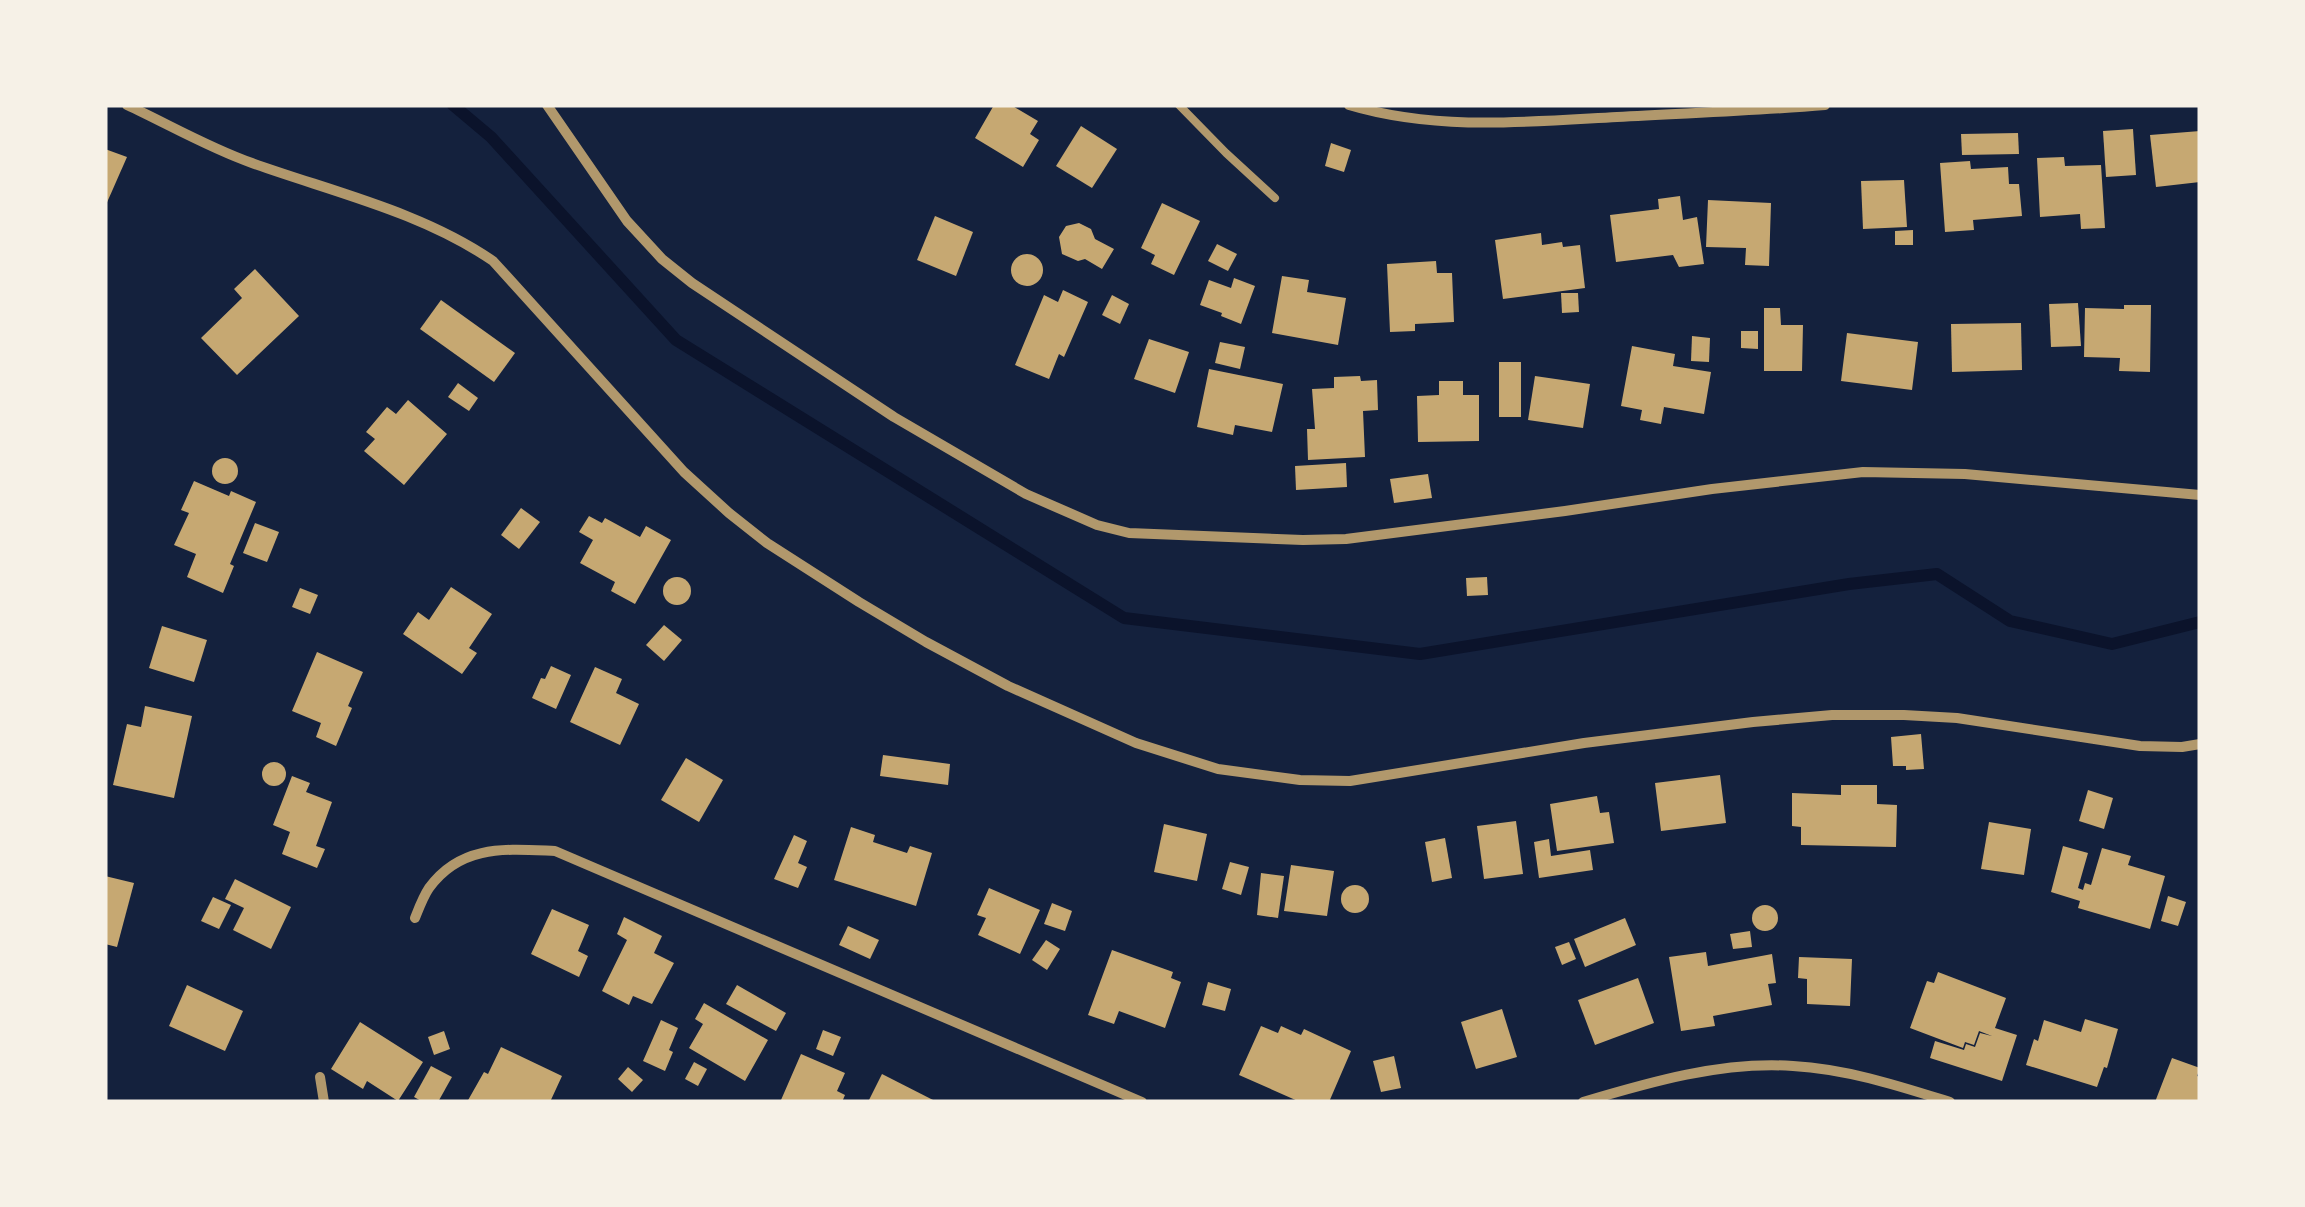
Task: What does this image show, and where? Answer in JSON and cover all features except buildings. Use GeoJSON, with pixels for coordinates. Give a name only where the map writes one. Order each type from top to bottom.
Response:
{"type":"FeatureCollection","features":[{"type":"Feature","properties":{"kind":"street"},"geometry":{"type":"LineString","coordinates":[[127,105],[246,162],[401,215],[470,245],[493,262],[684,472],[767,544],[859,602],[1008,686],[1136,743],[1218,769],[1300,780],[1350,781],[1584,743],[1832,715],[1957,718],[2140,746],[2200,744]]}},
{"type":"Feature","properties":{"kind":"street"},"geometry":{"type":"LineString","coordinates":[[547,105],[626,220],[692,284],[894,417],[1026,494],[1098,525],[1129,533],[1346,539],[1863,472],[1965,474],[2200,495]]}},
{"type":"Feature","properties":{"kind":"street"},"geometry":{"type":"LineString","coordinates":[[1348,105],[1434,122],[1498,124],[1825,105]]}},
{"type":"Feature","properties":{"kind":"street"},"geometry":{"type":"LineString","coordinates":[[415,918],[428,890],[451,865],[473,854],[507,849],[555,851],[1142,1102]]}},
{"type":"Feature","properties":{"kind":"street"},"geometry":{"type":"LineString","coordinates":[[1583,1102],[1694,1074],[1792,1066],[1880,1081],[1950,1102]]}},
{"type":"Feature","properties":{"kind":"street"},"geometry":{"type":"LineString","coordinates":[[320,1076],[324,1102]]}},
{"type":"Feature","properties":{"kind":"lane"},"geometry":{"type":"LineString","coordinates":[[1179,105],[1275,198]]}},
{"type":"Feature","properties":{"kind":"waterway"},"geometry":{"type":"LineString","coordinates":[[453,105],[491,137],[676,340],[1124,618],[1420,654],[1849,584],[1937,574],[2010,621],[2112,644],[2200,622]]}}]}
